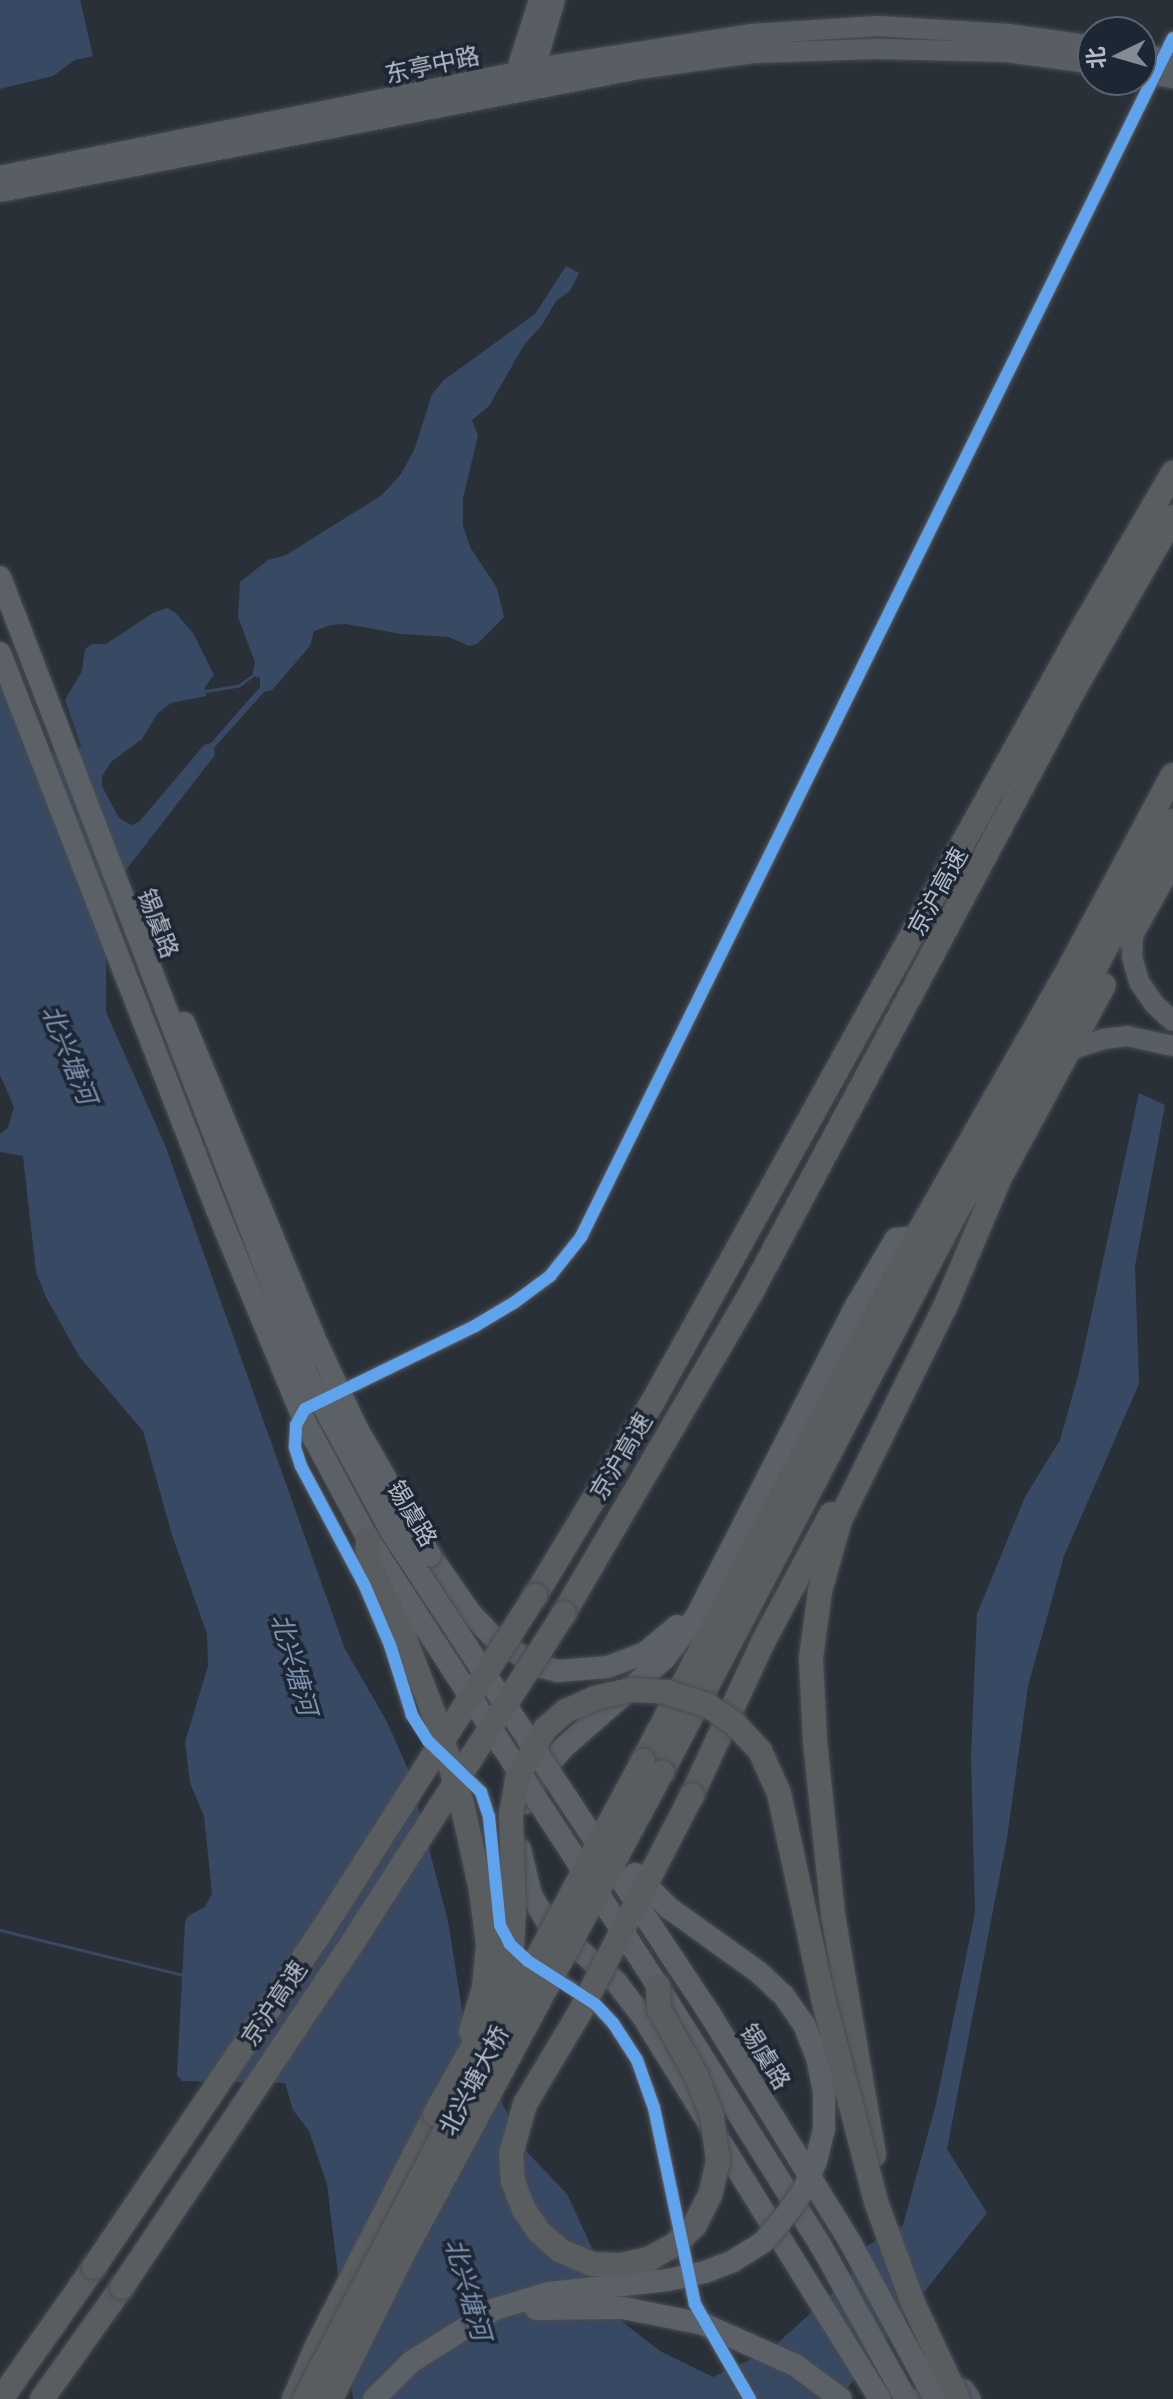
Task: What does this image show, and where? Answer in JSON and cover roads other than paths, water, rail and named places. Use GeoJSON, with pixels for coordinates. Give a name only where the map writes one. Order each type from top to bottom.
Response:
{"type":"FeatureCollection","features":[{"type":"Feature","properties":{"kind":"highway","name":"京沪高速"},"geometry":{"type":"LineString","coordinates":[[1,2399],[317,1938],[535,1596],[652,1403],[1071,649],[1173,473]]}},
{"type":"Feature","properties":{"kind":"highway","name":"京沪高速"},"geometry":{"type":"LineString","coordinates":[[42,2399],[122,2287],[344,1956],[564,1613],[752,1291],[1076,686],[1173,517]]}},
{"type":"Feature","properties":{"kind":"highway"},"geometry":{"type":"LineString","coordinates":[[652,1767],[916,1237],[1064,978],[1173,775]]}},
{"type":"Feature","properties":{"kind":"highway"},"geometry":{"type":"LineString","coordinates":[[652,1767],[880,1360],[955,1214],[1084,989],[1173,821]]}},
{"type":"Feature","properties":{"kind":"highway"},"geometry":{"type":"LineString","coordinates":[[880,1360],[899,1352],[999,1180],[1173,860]]}},
{"type":"Feature","properties":{"kind":"highway"},"geometry":{"type":"LineString","coordinates":[[886,2228],[833,1915],[815,1741],[811,1658],[820,1591],[840,1520],[945,1307],[999,1180]]}},
{"type":"Feature","properties":{"kind":"highway"},"geometry":{"type":"LineString","coordinates":[[658,1986],[659,2009],[696,2075],[712,2116],[718,2161],[710,2195],[695,2225],[674,2245],[649,2259],[621,2265],[592,2264],[561,2251],[539,2232],[524,2210],[513,2182],[511,2154],[525,2104],[580,2012],[692,1795],[762,1644],[864,1451],[903,1390]]}},
{"type":"Feature","properties":{"kind":"highway"},"geometry":{"type":"LineString","coordinates":[[368,1539],[367,1560],[405,1639],[438,1725],[462,1804],[481,1890],[488,1945],[484,1988],[471,2032],[435,2114]]}},
{"type":"Feature","properties":{"kind":"highway"},"geometry":{"type":"LineString","coordinates":[[294,2399],[317,2346],[435,2114],[501,1997],[512,1948],[511,1814],[517,1779],[545,1729],[566,1711],[595,1698],[631,1690],[666,1692],[707,1705],[735,1724],[760,1751],[779,1793],[851,2110],[886,2228],[913,2303],[958,2399]]}},
{"type":"Feature","properties":{"kind":"highway","name":"北兴塘大桥"},"geometry":{"type":"LineString","coordinates":[[305,2399],[652,1767]]}},
{"type":"Feature","properties":{"kind":"highway","name":"北兴塘大桥"},"geometry":{"type":"LineString","coordinates":[[331,2399],[652,1767]]}},
{"type":"Feature","properties":{"kind":"main road"},"geometry":{"type":"LineString","coordinates":[[526,78],[539,0]]}},
{"type":"Feature","properties":{"kind":"main road"},"geometry":{"type":"LineString","coordinates":[[526,78],[555,0]]}},
{"type":"Feature","properties":{"kind":"main road","name":"东亭中路"},"geometry":{"type":"LineString","coordinates":[[0,176],[752,34],[878,26],[1009,34],[1077,44]]}},
{"type":"Feature","properties":{"kind":"main road","name":"东亭中路"},"geometry":{"type":"LineString","coordinates":[[0,192],[526,78],[639,69],[755,53],[876,49],[1007,52],[1077,62]]}},
{"type":"Feature","properties":{"kind":"main road","name":"锡虞路"},"geometry":{"type":"LineString","coordinates":[[0,577],[307,1376],[394,1536],[711,2016],[851,2244],[935,2399]]}},
{"type":"Feature","properties":{"kind":"main road","name":"锡虞路"},"geometry":{"type":"LineString","coordinates":[[0,653],[264,1327],[305,1422],[368,1539],[658,1986],[820,2244],[906,2399]]}},
{"type":"Feature","properties":{"kind":"main road"},"geometry":{"type":"LineString","coordinates":[[103,849],[218,1100],[313,1335],[356,1427],[430,1555],[471,1614],[492,1636],[535,1665],[558,1671],[608,1667],[627,1662],[662,1640],[701,1603]]}},
{"type":"Feature","properties":{"kind":"main road"},"geometry":{"type":"LineString","coordinates":[[1133,931],[1132,957],[1139,982],[1155,1005],[1173,1021]]}},
{"type":"Feature","properties":{"kind":"main road"},"geometry":{"type":"LineString","coordinates":[[1070,1050],[1103,1039],[1127,1036],[1173,1046]]}},
{"type":"Feature","properties":{"kind":"main road"},"geometry":{"type":"LineString","coordinates":[[880,2399],[643,2017],[616,1982],[548,1923],[531,1895],[522,1865],[519,1833],[524,1804],[538,1776],[563,1748],[664,1659],[696,1617],[856,1306],[896,1239],[916,1237]]}},
{"type":"Feature","properties":{"kind":"main road"},"geometry":{"type":"LineString","coordinates":[[374,2399],[411,2362],[495,2309],[539,2295],[668,2280],[733,2261],[762,2243],[802,2193],[824,2130],[824,2093],[817,2058],[805,2026],[783,1995],[757,1971],[669,1908],[582,1818]]}},
{"type":"Feature","properties":{"kind":"main road"},"geometry":{"type":"LineString","coordinates":[[476,2321],[550,2307],[586,2306],[664,2314],[746,2341],[795,2365],[841,2399]]}},
{"type":"Feature","properties":{"kind":"street"},"geometry":{"type":"LineString","coordinates":[[750,2399],[695,2304],[654,2108],[637,2060],[613,2023],[595,2004],[528,1961],[510,1944],[500,1925],[489,1817],[481,1792],[428,1741],[412,1715],[390,1645],[365,1586],[301,1466],[295,1447],[296,1425],[305,1409],[475,1326],[515,1302],[550,1276],[581,1237],[1173,38]]}},
{"type":"Feature","properties":{"kind":"street"},"geometry":{"type":"LineString","coordinates":[[906,2399],[953,2382],[966,2387],[974,2399]]}},
{"type":"Feature","properties":{"kind":"water"},"geometry":{"type":"Polygon","coordinates":[[[0,0],[80,0],[93,56],[75,60],[53,76],[0,89],[0,0]]]}},
{"type":"Feature","properties":{"kind":"water","name":"北兴塘河"},"geometry":{"type":"Polygon","coordinates":[[[566,266],[579,273],[570,291],[556,301],[542,325],[524,345],[489,406],[472,420],[478,435],[463,499],[463,525],[470,547],[497,588],[504,617],[477,644],[469,646],[449,637],[401,634],[346,624],[314,631],[310,646],[272,690],[264,692],[214,748],[215,755],[126,870],[106,955],[106,1012],[165,1145],[345,1649],[386,1720],[408,1769],[448,1921],[465,2029],[526,2151],[567,2194],[600,2265],[620,2320],[660,2351],[713,2377],[769,2351],[848,2279],[865,2247],[903,2225],[936,2104],[975,1913],[971,1756],[977,1614],[1025,1497],[1060,1440],[1079,1372],[1139,1093],[1165,1105],[1135,1266],[1139,1384],[1064,1556],[1028,1686],[1007,1838],[947,2149],[987,2213],[839,2399],[353,2399],[327,2184],[309,2131],[293,2110],[285,2083],[182,2081],[177,2075],[185,1922],[188,1916],[205,1907],[212,1893],[204,1816],[190,1783],[185,1742],[208,1666],[207,1634],[172,1535],[143,1431],[79,1356],[46,1297],[36,1272],[23,1156],[0,1152],[0,1134],[8,1128],[14,1107],[0,1075],[0,677],[25,688],[50,752],[58,757],[75,753],[81,746],[65,700],[82,671],[85,649],[92,644],[106,644],[153,613],[167,608],[176,613],[193,633],[214,675],[205,687],[206,696],[171,703],[157,714],[142,739],[111,762],[102,776],[102,786],[119,818],[131,825],[139,822],[204,745],[211,743],[260,687],[260,678],[252,676],[255,662],[238,617],[240,582],[268,560],[286,555],[382,495],[401,474],[415,448],[432,394],[444,380],[535,314],[566,266]]]}},
{"type":"Feature","properties":{"kind":"waterway"},"geometry":{"type":"LineString","coordinates":[[205,691],[238,686],[252,676]]}},
{"type":"Feature","properties":{"kind":"waterway"},"geometry":{"type":"LineString","coordinates":[[0,1930],[183,1975]]}}]}
